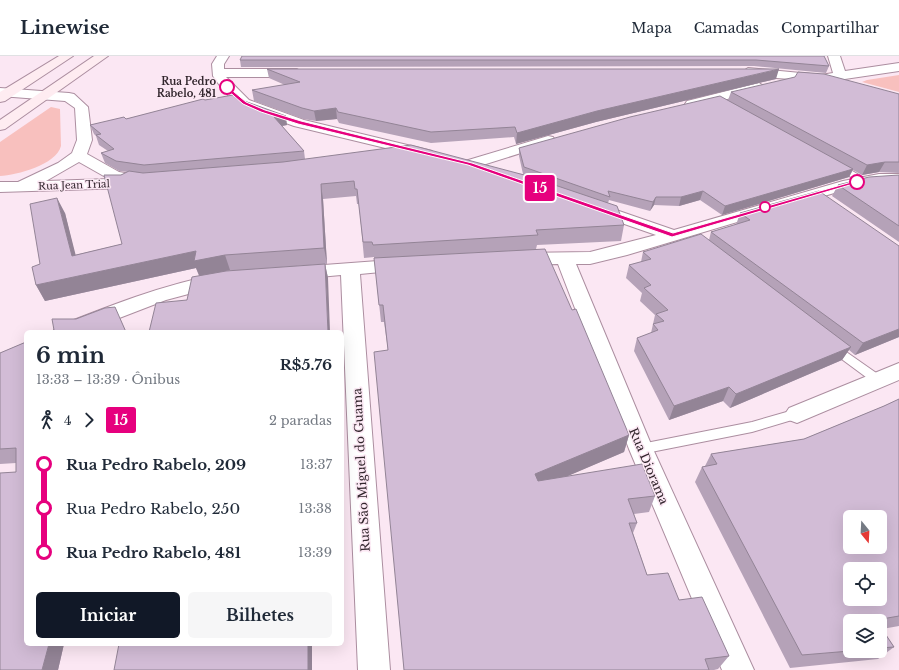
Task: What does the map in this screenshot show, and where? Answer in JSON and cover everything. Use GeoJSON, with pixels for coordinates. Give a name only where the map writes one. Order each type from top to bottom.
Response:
{"type":"FeatureCollection","features":[{"type":"Feature","properties":{"kind":"main road"},"geometry":{"type":"LineString","coordinates":[[3,94],[66,56]]}},
{"type":"Feature","properties":{"kind":"main road"},"geometry":{"type":"LineString","coordinates":[[0,126],[102,56]]}},
{"type":"Feature","properties":{"kind":"street"},"geometry":{"type":"LineString","coordinates":[[223,56],[218,64],[219,76],[227,87],[241,100],[263,111],[299,122],[456,161],[497,173]]}},
{"type":"Feature","properties":{"kind":"street"},"geometry":{"type":"LineString","coordinates":[[834,56],[840,76]]}},
{"type":"Feature","properties":{"kind":"street"},"geometry":{"type":"LineString","coordinates":[[678,107],[756,88],[899,67]]}},
{"type":"Feature","properties":{"kind":"street"},"geometry":{"type":"LineString","coordinates":[[756,88],[735,72],[774,73],[821,78],[850,87]]}},
{"type":"Feature","properties":{"kind":"street"},"geometry":{"type":"LineString","coordinates":[[219,73],[312,73]]}},
{"type":"Feature","properties":{"kind":"street"},"geometry":{"type":"LineString","coordinates":[[3,94],[46,94],[69,98],[81,107],[84,135],[83,149],[78,155],[53,171],[19,187]]}},
{"type":"Feature","properties":{"kind":"street"},"geometry":{"type":"LineString","coordinates":[[456,161],[563,136]]}},
{"type":"Feature","properties":{"kind":"street"},"geometry":{"type":"LineString","coordinates":[[376,156],[413,150]]}},
{"type":"Feature","properties":{"kind":"street","name":"Rua Jean Trial"},"geometry":{"type":"LineString","coordinates":[[0,188],[152,181],[115,176],[78,155]]}},
{"type":"Feature","properties":{"kind":"street"},"geometry":{"type":"LineString","coordinates":[[501,260],[532,258],[590,258],[684,236],[815,193],[849,184],[865,181],[899,179]]}},
{"type":"Feature","properties":{"kind":"street"},"geometry":{"type":"LineString","coordinates":[[815,193],[834,206]]}},
{"type":"Feature","properties":{"kind":"street"},"geometry":{"type":"LineString","coordinates":[[577,201],[684,236]]}},
{"type":"Feature","properties":{"kind":"street","name":"Rua Diorama"},"geometry":{"type":"LineString","coordinates":[[565,259],[642,449],[738,670]]}},
{"type":"Feature","properties":{"kind":"street"},"geometry":{"type":"LineString","coordinates":[[283,274],[424,264]]}},
{"type":"Feature","properties":{"kind":"street","name":"Rua São Miguel do Guama"},"geometry":{"type":"LineString","coordinates":[[350,269],[350,440],[374,670]]}},
{"type":"Feature","properties":{"kind":"street"},"geometry":{"type":"LineString","coordinates":[[69,330],[136,303],[194,284],[238,277]]}},
{"type":"Feature","properties":{"kind":"street"},"geometry":{"type":"LineString","coordinates":[[797,414],[899,371]]}},
{"type":"Feature","properties":{"kind":"lane"},"geometry":{"type":"LineString","coordinates":[[714,98],[727,105]]}},
{"type":"Feature","properties":{"kind":"lane"},"geometry":{"type":"LineString","coordinates":[[826,160],[865,181]]}},
{"type":"Feature","properties":{"kind":"lane"},"geometry":{"type":"LineString","coordinates":[[820,337],[878,380]]}},
{"type":"Feature","properties":{"kind":"lane"},"geometry":{"type":"LineString","coordinates":[[642,449],[752,426],[797,414]]}},
{"type":"Feature","properties":{"kind":"shaded area"},"geometry":{"type":"Polygon","coordinates":[[[899,75],[899,92],[862,82],[867,80],[899,75]]]}},
{"type":"Feature","properties":{"kind":"shaded area"},"geometry":{"type":"Polygon","coordinates":[[[51,107],[60,109],[61,146],[58,153],[52,159],[35,168],[16,174],[0,176],[0,142],[51,107]]]}},
{"type":"Feature","properties":{"kind":"building"},"geometry":{"type":"Polygon","coordinates":[[[242,56],[824,56],[829,66],[756,60],[240,60],[242,56]]]}},
{"type":"Feature","properties":{"kind":"building"},"geometry":{"type":"Polygon","coordinates":[[[267,69],[779,69],[597,111],[517,133],[515,127],[431,132],[338,112],[336,108],[314,111],[302,108],[252,90],[300,82],[267,69]]]}},
{"type":"Feature","properties":{"kind":"building"},"geometry":{"type":"Polygon","coordinates":[[[798,72],[824,74],[899,94],[899,162],[885,162],[867,165],[731,92],[795,77],[798,72]]]}},
{"type":"Feature","properties":{"kind":"building"},"geometry":{"type":"Polygon","coordinates":[[[233,95],[236,98],[286,116],[274,117],[304,151],[144,165],[116,161],[101,153],[114,149],[96,135],[101,134],[90,125],[124,117],[126,119],[203,99],[205,100],[233,95]]]}},
{"type":"Feature","properties":{"kind":"building"},"geometry":{"type":"Polygon","coordinates":[[[720,96],[853,169],[725,206],[703,191],[681,197],[656,197],[653,202],[608,191],[610,197],[524,167],[519,148],[630,117],[720,96]]]}},
{"type":"Feature","properties":{"kind":"building"},"geometry":{"type":"Polygon","coordinates":[[[411,145],[528,176],[617,206],[624,225],[536,230],[538,235],[373,245],[372,242],[363,242],[357,189],[355,189],[354,181],[321,184],[324,248],[225,255],[194,261],[196,251],[36,285],[32,267],[40,264],[30,204],[57,198],[72,256],[122,244],[104,175],[121,175],[129,171],[143,173],[283,162],[411,145]]]}},
{"type":"Feature","properties":{"kind":"building"},"geometry":{"type":"Polygon","coordinates":[[[899,175],[899,226],[838,185],[869,177],[899,175]]]}},
{"type":"Feature","properties":{"kind":"building"},"geometry":{"type":"Polygon","coordinates":[[[819,191],[899,246],[899,329],[863,343],[711,232],[750,220],[740,213],[819,191]]]}},
{"type":"Feature","properties":{"kind":"building"},"geometry":{"type":"Polygon","coordinates":[[[701,234],[851,347],[736,394],[729,387],[674,406],[637,338],[658,330],[653,324],[664,321],[656,314],[668,310],[644,288],[651,285],[629,265],[651,259],[643,252],[701,234]]]}},
{"type":"Feature","properties":{"kind":"building"},"geometry":{"type":"Polygon","coordinates":[[[545,249],[572,310],[576,309],[629,435],[535,474],[538,481],[642,464],[655,496],[628,499],[637,523],[629,523],[647,575],[668,573],[679,600],[702,597],[729,656],[705,659],[709,670],[404,670],[374,352],[388,350],[383,305],[379,305],[374,258],[545,249]]]}},
{"type":"Feature","properties":{"kind":"building"},"geometry":{"type":"Polygon","coordinates":[[[325,264],[328,330],[149,330],[156,303],[187,300],[192,277],[226,271],[325,264]]]}},
{"type":"Feature","properties":{"kind":"building"},"geometry":{"type":"Polygon","coordinates":[[[115,307],[125,330],[54,330],[52,319],[76,319],[105,308],[115,307]]]}},
{"type":"Feature","properties":{"kind":"building"},"geometry":{"type":"Polygon","coordinates":[[[24,343],[24,646],[48,646],[42,670],[0,670],[0,473],[16,472],[16,448],[0,449],[0,353],[24,343]]]}},
{"type":"Feature","properties":{"kind":"building"},"geometry":{"type":"Polygon","coordinates":[[[899,399],[899,616],[887,618],[887,614],[843,614],[843,652],[802,655],[702,467],[717,464],[711,454],[804,439],[899,399]]]}},
{"type":"Feature","properties":{"kind":"building"},"geometry":{"type":"Polygon","coordinates":[[[887,636],[894,647],[887,648],[887,636]]]}},
{"type":"Feature","properties":{"kind":"building"},"geometry":{"type":"Polygon","coordinates":[[[119,646],[308,646],[308,670],[114,670],[119,646]]]}},
{"type":"Feature","properties":{"kind":"bus line","name":"15"},"geometry":{"type":"LineString","coordinates":[[227,87],[244,103],[263,111],[299,122],[470,164],[672,235],[754,210],[857,182]]}},
{"type":"Feature","properties":{"kind":"place","name":"Rua Pedro Rabelo, 481"},"geometry":{"type":"Point","coordinates":[227,87]}}]}
